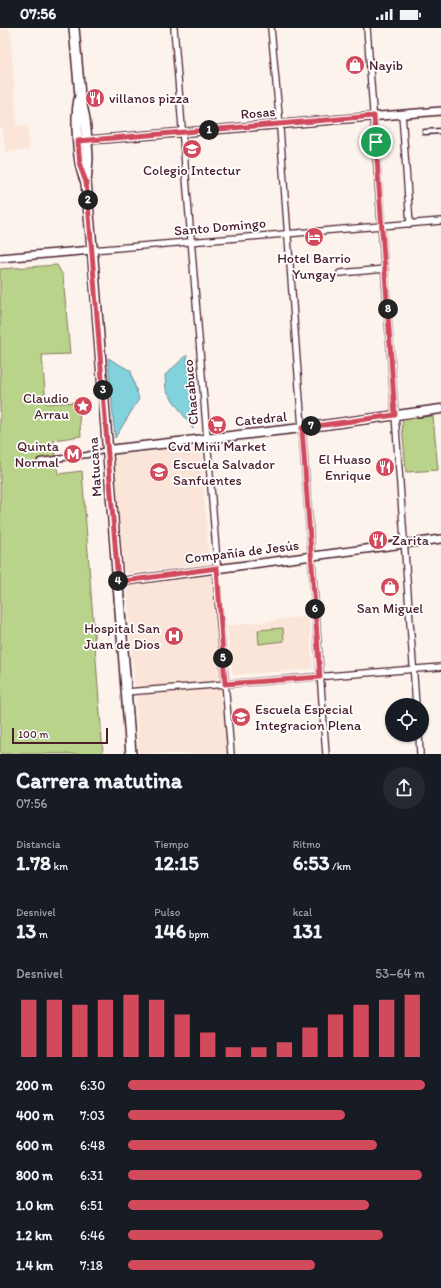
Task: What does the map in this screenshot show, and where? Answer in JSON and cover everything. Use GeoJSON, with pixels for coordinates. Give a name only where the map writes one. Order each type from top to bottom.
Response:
{"type":"FeatureCollection","features":[{"type":"Feature","properties":{"kind":"main road","name":"Matucana"},"geometry":{"type":"LineString","coordinates":[[74,28],[80,96],[85,119],[83,141],[88,159],[86,182],[108,450],[130,753]]}},
{"type":"Feature","properties":{"kind":"main road","name":"Catedral"},"geometry":{"type":"LineString","coordinates":[[108,450],[302,428],[441,409]]}},
{"type":"Feature","properties":{"kind":"street","name":"Chacabuco"},"geometry":{"type":"LineString","coordinates":[[174,28],[207,438],[230,754]]}},
{"type":"Feature","properties":{"kind":"street"},"geometry":{"type":"LineString","coordinates":[[271,28],[280,124],[326,754]]}},
{"type":"Feature","properties":{"kind":"street"},"geometry":{"type":"LineString","coordinates":[[367,28],[415,698]]}},
{"type":"Feature","properties":{"kind":"street","name":"Rosas"},"geometry":{"type":"LineString","coordinates":[[83,141],[441,111]]}},
{"type":"Feature","properties":{"kind":"street"},"geometry":{"type":"LineString","coordinates":[[402,114],[410,224]]}},
{"type":"Feature","properties":{"kind":"street"},"geometry":{"type":"LineString","coordinates":[[425,132],[441,131]]}},
{"type":"Feature","properties":{"kind":"street","name":"Santo Domingo"},"geometry":{"type":"LineString","coordinates":[[0,258],[441,221]]}},
{"type":"Feature","properties":{"kind":"street"},"geometry":{"type":"LineString","coordinates":[[340,273],[385,269]]}},
{"type":"Feature","properties":{"kind":"street"},"geometry":{"type":"LineString","coordinates":[[40,461],[87,455],[108,450]]}},
{"type":"Feature","properties":{"kind":"street","name":"Compañía de Jesús"},"geometry":{"type":"LineString","coordinates":[[118,582],[441,539]]}},
{"type":"Feature","properties":{"kind":"street"},"geometry":{"type":"LineString","coordinates":[[126,692],[441,667]]}},
{"type":"Feature","properties":{"kind":"street"},"geometry":{"type":"LineString","coordinates":[[419,742],[420,754]]}},
{"type":"Feature","properties":{"kind":"shaded area"},"geometry":{"type":"Polygon","coordinates":[[[0,28],[10,28],[17,126],[27,125],[29,150],[5,152],[3,129],[0,129],[0,28]]]}},
{"type":"Feature","properties":{"kind":"shaded area"},"geometry":{"type":"Polygon","coordinates":[[[194,447],[201,451],[209,560],[207,563],[129,574],[124,571],[114,459],[118,455],[194,447]]]}},
{"type":"Feature","properties":{"kind":"shaded area","name":"Hospital San Juan de Dios"},"geometry":{"type":"Polygon","coordinates":[[[211,575],[213,577],[221,681],[135,688],[127,590],[129,587],[211,575]]]}},
{"type":"Feature","properties":{"kind":"shaded area"},"geometry":{"type":"Polygon","coordinates":[[[309,616],[313,666],[311,669],[235,675],[232,673],[227,626],[309,616]]]}},
{"type":"Feature","properties":{"kind":"shaded area","name":"Hospital San Juan de Dios"},"geometry":{"type":"Polygon","coordinates":[[[223,688],[228,754],[139,754],[136,696],[223,688]]]}},
{"type":"Feature","properties":{"kind":"green space"},"geometry":{"type":"Polygon","coordinates":[[[57,265],[63,276],[70,354],[42,355],[46,404],[78,402],[81,436],[54,440],[58,474],[82,471],[103,754],[0,754],[0,269],[57,265]]]}},
{"type":"Feature","properties":{"kind":"green space"},"geometry":{"type":"Polygon","coordinates":[[[433,416],[438,470],[406,472],[402,423],[405,419],[433,416]]]}},
{"type":"Feature","properties":{"kind":"green space"},"geometry":{"type":"Polygon","coordinates":[[[283,628],[284,641],[259,644],[258,630],[283,628]]]}},
{"type":"Feature","properties":{"kind":"water"},"geometry":{"type":"Polygon","coordinates":[[[187,355],[193,429],[166,390],[165,375],[187,355]]]}},
{"type":"Feature","properties":{"kind":"water"},"geometry":{"type":"Polygon","coordinates":[[[108,358],[131,371],[139,399],[115,438],[108,358]]]}},
{"type":"Feature","properties":{"kind":"place","name":"Nayib"},"geometry":{"type":"Point","coordinates":[355,65]}},
{"type":"Feature","properties":{"kind":"place","name":"villanos pizza"},"geometry":{"type":"Point","coordinates":[95,98]}},
{"type":"Feature","properties":{"kind":"place","name":"Colegio Intectur"},"geometry":{"type":"Point","coordinates":[192,149]}},
{"type":"Feature","properties":{"kind":"place","name":"Hotel Barrio Yungay"},"geometry":{"type":"Point","coordinates":[314,237]}},
{"type":"Feature","properties":{"kind":"place","name":"Claudio Arrau"},"geometry":{"type":"Point","coordinates":[83,406]}},
{"type":"Feature","properties":{"kind":"place","name":"Cvd Mini Market"},"geometry":{"type":"Point","coordinates":[217,425]}},
{"type":"Feature","properties":{"kind":"place","name":"Quinta Normal"},"geometry":{"type":"Point","coordinates":[73,454]}},
{"type":"Feature","properties":{"kind":"place","name":"El Huaso Enrique"},"geometry":{"type":"Point","coordinates":[385,467]}},
{"type":"Feature","properties":{"kind":"place","name":"Escuela Salvador Sanfuentes"},"geometry":{"type":"Point","coordinates":[159,472]}},
{"type":"Feature","properties":{"kind":"place","name":"Zarita"},"geometry":{"type":"Point","coordinates":[378,540]}},
{"type":"Feature","properties":{"kind":"place","name":"San Miguel"},"geometry":{"type":"Point","coordinates":[390,587]}},
{"type":"Feature","properties":{"kind":"place","name":"Hospital San Juan de Dios"},"geometry":{"type":"Point","coordinates":[174,636]}},
{"type":"Feature","properties":{"kind":"place","name":"Escuela Especial Integracion Plena"},"geometry":{"type":"Point","coordinates":[241,717]}},
{"type":"Feature","properties":{"kind":"route"},"geometry":{"type":"LineString","coordinates":[[374,116],[376,142],[395,415],[302,428],[320,677],[225,684],[216,574],[217,568],[118,582],[88,203],[86,182],[80,166],[78,141],[374,116]]}}]}
